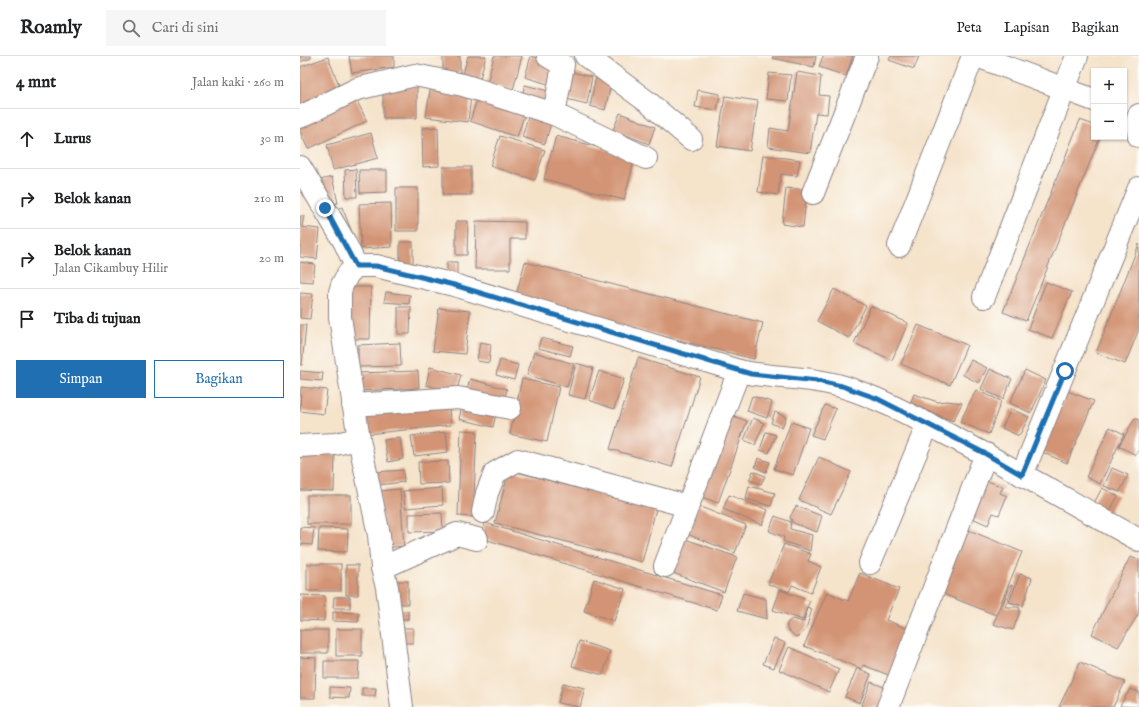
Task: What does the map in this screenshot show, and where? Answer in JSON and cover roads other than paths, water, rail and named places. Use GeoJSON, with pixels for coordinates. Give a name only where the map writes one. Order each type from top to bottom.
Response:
{"type":"FeatureCollection","features":[{"type":"Feature","properties":{"kind":"street"},"geometry":{"type":"LineString","coordinates":[[548,56],[563,66],[554,114]]}},
{"type":"Feature","properties":{"kind":"street"},"geometry":{"type":"LineString","coordinates":[[586,56],[649,103],[691,139]]}},
{"type":"Feature","properties":{"kind":"street"},"geometry":{"type":"LineString","coordinates":[[813,193],[867,56]]}},
{"type":"Feature","properties":{"kind":"street"},"geometry":{"type":"LineString","coordinates":[[900,246],[974,56]]}},
{"type":"Feature","properties":{"kind":"street"},"geometry":{"type":"LineString","coordinates":[[977,56],[1091,99]]}},
{"type":"Feature","properties":{"kind":"street"},"geometry":{"type":"LineString","coordinates":[[984,297],[1077,56]]}},
{"type":"Feature","properties":{"kind":"street"},"geometry":{"type":"LineString","coordinates":[[300,117],[357,89],[415,74],[463,85],[554,114],[646,158]]}},
{"type":"Feature","properties":{"kind":"street"},"geometry":{"type":"LineString","coordinates":[[300,167],[344,241],[356,266]]}},
{"type":"Feature","properties":{"kind":"street"},"geometry":{"type":"LineString","coordinates":[[1022,475],[1139,188]]}},
{"type":"Feature","properties":{"kind":"street"},"geometry":{"type":"LineString","coordinates":[[402,707],[387,587],[382,568],[379,535],[359,439],[340,317],[340,292],[348,274],[356,266],[376,266],[447,283],[751,374],[818,381],[842,386],[876,398],[986,454],[1139,540]]}},
{"type":"Feature","properties":{"kind":"street"},"geometry":{"type":"LineString","coordinates":[[665,566],[739,371]]}},
{"type":"Feature","properties":{"kind":"street"},"geometry":{"type":"LineString","coordinates":[[353,404],[458,398],[510,408]]}},
{"type":"Feature","properties":{"kind":"street"},"geometry":{"type":"LineString","coordinates":[[870,563],[928,424]]}},
{"type":"Feature","properties":{"kind":"street"},"geometry":{"type":"LineString","coordinates":[[300,446],[335,444],[359,439]]}},
{"type":"Feature","properties":{"kind":"street"},"geometry":{"type":"LineString","coordinates":[[888,707],[986,454]]}},
{"type":"Feature","properties":{"kind":"street"},"geometry":{"type":"LineString","coordinates":[[483,512],[487,493],[495,472],[518,460],[687,506]]}},
{"type":"Feature","properties":{"kind":"street"},"geometry":{"type":"LineString","coordinates":[[382,568],[457,534],[477,539]]}}]}
